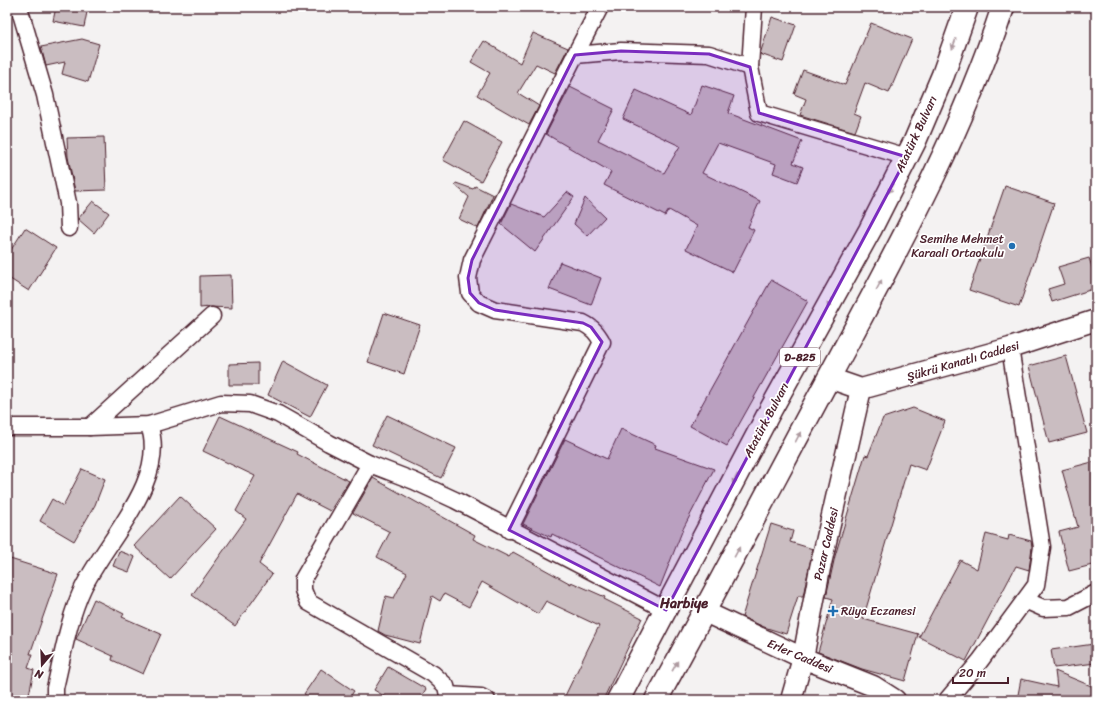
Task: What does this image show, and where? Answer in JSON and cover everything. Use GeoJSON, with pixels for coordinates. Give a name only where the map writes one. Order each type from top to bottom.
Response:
{"type":"FeatureCollection","features":[{"type":"Feature","properties":{"kind":"highway","name":"Atatürk Bulvarı"},"geometry":{"type":"LineString","coordinates":[[618,700],[798,360],[870,230],[907,157],[942,75],[967,7]]}},
{"type":"Feature","properties":{"kind":"highway","name":"D-825"},"geometry":{"type":"LineString","coordinates":[[656,700],[705,612],[913,221],[952,140],[982,66],[1002,7]]}},
{"type":"Feature","properties":{"kind":"highway"},"geometry":{"type":"LineString","coordinates":[[798,360],[829,378]]}},
{"type":"Feature","properties":{"kind":"street"},"geometry":{"type":"LineString","coordinates":[[19,7],[45,95],[68,203],[69,228]]}},
{"type":"Feature","properties":{"kind":"street"},"geometry":{"type":"LineString","coordinates":[[509,530],[602,342],[594,330],[583,323],[495,310],[479,304],[470,293],[468,278],[472,260],[600,7]]}},
{"type":"Feature","properties":{"kind":"street"},"geometry":{"type":"LineString","coordinates":[[754,7],[750,67],[759,113],[907,157]]}},
{"type":"Feature","properties":{"kind":"street"},"geometry":{"type":"LineString","coordinates":[[575,55],[621,51],[710,54],[750,67]]}},
{"type":"Feature","properties":{"kind":"street"},"geometry":{"type":"LineString","coordinates":[[90,427],[212,316]]}},
{"type":"Feature","properties":{"kind":"street","name":"Şükrü Kanatlı Caddesi"},"geometry":{"type":"LineString","coordinates":[[861,389],[1010,348],[1096,320]]}},
{"type":"Feature","properties":{"kind":"street"},"geometry":{"type":"LineString","coordinates":[[947,700],[1036,585],[1042,547],[1010,348]]}},
{"type":"Feature","properties":{"kind":"street"},"geometry":{"type":"LineString","coordinates":[[829,378],[861,389]]}},
{"type":"Feature","properties":{"kind":"street","name":"Pazar Caddesi"},"geometry":{"type":"LineString","coordinates":[[791,700],[803,658],[820,568],[861,389]]}},
{"type":"Feature","properties":{"kind":"street"},"geometry":{"type":"LineString","coordinates":[[7,427],[149,425],[221,403],[250,404],[278,414],[370,464],[414,481],[455,500],[509,530],[666,610]]}},
{"type":"Feature","properties":{"kind":"street"},"geometry":{"type":"LineString","coordinates":[[54,700],[55,688],[71,619],[83,589],[98,560],[137,501],[148,477],[154,456],[154,438],[149,425]]}},
{"type":"Feature","properties":{"kind":"street"},"geometry":{"type":"LineString","coordinates":[[370,464],[303,579],[302,590],[308,602],[433,674],[446,686],[448,698],[481,697],[487,700]]}},
{"type":"Feature","properties":{"kind":"street"},"geometry":{"type":"LineString","coordinates":[[1025,600],[1044,608],[1070,607],[1096,593]]}},
{"type":"Feature","properties":{"kind":"street","name":"Erler Caddesi"},"geometry":{"type":"LineString","coordinates":[[705,612],[803,658],[873,686],[895,700]]}},
{"type":"Feature","properties":{"kind":"highlighted area"},"geometry":{"type":"Polygon","coordinates":[[[621,51],[709,54],[750,67],[759,113],[907,157],[666,610],[509,530],[602,342],[591,327],[583,323],[495,310],[479,303],[470,293],[468,278],[472,260],[575,55],[621,51]]]}},
{"type":"Feature","properties":{"kind":"building"},"geometry":{"type":"Polygon","coordinates":[[[56,7],[88,7],[84,27],[53,21],[56,7]]]}},
{"type":"Feature","properties":{"kind":"building"},"geometry":{"type":"Polygon","coordinates":[[[772,17],[796,25],[783,62],[760,54],[772,17]]]}},
{"type":"Feature","properties":{"kind":"building"},"geometry":{"type":"Polygon","coordinates":[[[871,23],[912,39],[889,93],[865,83],[854,113],[861,116],[855,132],[800,115],[806,99],[794,94],[803,70],[845,85],[871,23]]]}},
{"type":"Feature","properties":{"kind":"building"},"geometry":{"type":"Polygon","coordinates":[[[533,33],[568,48],[555,73],[536,64],[518,93],[539,106],[529,125],[477,95],[490,73],[471,62],[484,41],[520,63],[533,33]]]}},
{"type":"Feature","properties":{"kind":"building"},"geometry":{"type":"Polygon","coordinates":[[[82,39],[99,44],[88,82],[62,74],[65,62],[46,66],[41,47],[82,39]]]}},
{"type":"Feature","properties":{"kind":"building"},"geometry":{"type":"Polygon","coordinates":[[[702,85],[734,96],[728,113],[802,141],[793,163],[803,167],[797,182],[773,173],[776,164],[718,143],[702,173],[760,201],[748,227],[754,230],[733,272],[686,249],[697,226],[669,210],[665,216],[604,185],[611,172],[546,134],[570,87],[614,109],[598,140],[664,173],[680,146],[623,119],[636,90],[691,115],[702,85]]]}},
{"type":"Feature","properties":{"kind":"building"},"geometry":{"type":"Polygon","coordinates":[[[464,121],[502,142],[481,181],[443,160],[464,121]]]}},
{"type":"Feature","properties":{"kind":"building"},"geometry":{"type":"Polygon","coordinates":[[[104,137],[106,190],[75,191],[68,157],[67,138],[104,137]]]}},
{"type":"Feature","properties":{"kind":"building"},"geometry":{"type":"Polygon","coordinates":[[[456,183],[473,189],[475,186],[493,195],[478,228],[459,219],[469,197],[455,185],[456,183]]]}},
{"type":"Feature","properties":{"kind":"building","name":"Semihe Mehmet Karaali Ortaokulu"},"geometry":{"type":"Polygon","coordinates":[[[1005,186],[1054,203],[1019,307],[969,290],[1005,186]]]}},
{"type":"Feature","properties":{"kind":"building"},"geometry":{"type":"Polygon","coordinates":[[[567,192],[574,197],[535,252],[501,224],[511,204],[544,217],[567,192]]]}},
{"type":"Feature","properties":{"kind":"building"},"geometry":{"type":"Polygon","coordinates":[[[585,198],[605,217],[587,236],[574,224],[585,198]]]}},
{"type":"Feature","properties":{"kind":"building"},"geometry":{"type":"Polygon","coordinates":[[[93,201],[109,213],[94,233],[78,219],[93,201]]]}},
{"type":"Feature","properties":{"kind":"building"},"geometry":{"type":"Polygon","coordinates":[[[25,228],[56,248],[29,291],[7,277],[7,256],[25,228]]]}},
{"type":"Feature","properties":{"kind":"building"},"geometry":{"type":"Polygon","coordinates":[[[1089,258],[1096,279],[1096,288],[1052,302],[1048,289],[1064,284],[1058,267],[1089,258]]]}},
{"type":"Feature","properties":{"kind":"building"},"geometry":{"type":"Polygon","coordinates":[[[560,262],[601,278],[591,305],[549,289],[560,262]]]}},
{"type":"Feature","properties":{"kind":"building"},"geometry":{"type":"Polygon","coordinates":[[[231,275],[232,308],[200,308],[200,276],[231,275]]]}},
{"type":"Feature","properties":{"kind":"building"},"geometry":{"type":"Polygon","coordinates":[[[771,280],[808,301],[727,446],[690,426],[771,280]]]}},
{"type":"Feature","properties":{"kind":"building"},"geometry":{"type":"Polygon","coordinates":[[[384,313],[420,325],[404,374],[368,362],[384,313]]]}},
{"type":"Feature","properties":{"kind":"building"},"geometry":{"type":"Polygon","coordinates":[[[1066,356],[1087,433],[1049,443],[1029,366],[1066,356]]]}},
{"type":"Feature","properties":{"kind":"building"},"geometry":{"type":"Polygon","coordinates":[[[283,361],[327,385],[310,417],[268,395],[283,361]]]}},
{"type":"Feature","properties":{"kind":"building"},"geometry":{"type":"Polygon","coordinates":[[[258,363],[258,385],[229,385],[229,364],[258,363]]]}},
{"type":"Feature","properties":{"kind":"building"},"geometry":{"type":"Polygon","coordinates":[[[913,408],[945,421],[926,470],[909,464],[863,619],[918,634],[905,681],[862,669],[818,652],[833,599],[826,597],[835,556],[865,455],[868,456],[883,418],[913,408]]]}},
{"type":"Feature","properties":{"kind":"building"},"geometry":{"type":"Polygon","coordinates":[[[387,415],[456,448],[441,478],[372,445],[387,415]]]}},
{"type":"Feature","properties":{"kind":"building"},"geometry":{"type":"Polygon","coordinates":[[[220,416],[298,452],[297,454],[349,481],[330,511],[297,494],[259,564],[272,574],[235,626],[192,595],[246,519],[236,511],[255,476],[203,451],[220,416]]]}},
{"type":"Feature","properties":{"kind":"building"},"geometry":{"type":"Polygon","coordinates":[[[621,429],[656,445],[655,448],[714,469],[683,529],[660,587],[552,534],[551,537],[523,524],[565,439],[607,459],[621,429]]]}},
{"type":"Feature","properties":{"kind":"building"},"geometry":{"type":"Polygon","coordinates":[[[1096,461],[1096,564],[1069,571],[1059,532],[1078,527],[1062,470],[1096,461]]]}},
{"type":"Feature","properties":{"kind":"building"},"geometry":{"type":"Polygon","coordinates":[[[82,469],[105,479],[95,505],[74,541],[40,521],[52,499],[63,506],[82,469]]]}},
{"type":"Feature","properties":{"kind":"building"},"geometry":{"type":"Polygon","coordinates":[[[373,478],[475,535],[473,539],[509,557],[513,552],[571,584],[571,582],[605,597],[604,599],[642,618],[603,700],[563,700],[599,626],[546,601],[538,614],[482,582],[469,607],[444,594],[440,601],[432,596],[420,644],[385,635],[378,631],[386,596],[394,598],[407,573],[377,557],[390,532],[353,513],[373,478]]]}},
{"type":"Feature","properties":{"kind":"building"},"geometry":{"type":"Polygon","coordinates":[[[180,496],[216,529],[170,579],[134,546],[180,496]]]}},
{"type":"Feature","properties":{"kind":"building"},"geometry":{"type":"Polygon","coordinates":[[[771,524],[793,531],[790,542],[813,549],[803,596],[798,596],[786,634],[764,627],[742,617],[771,524]]]}},
{"type":"Feature","properties":{"kind":"building"},"geometry":{"type":"Polygon","coordinates":[[[986,534],[1008,540],[1009,535],[1031,541],[1032,547],[1029,570],[1016,566],[966,661],[919,637],[960,560],[977,569],[986,534]]]}},
{"type":"Feature","properties":{"kind":"building"},"geometry":{"type":"Polygon","coordinates":[[[119,551],[135,557],[129,572],[113,566],[119,551]]]}},
{"type":"Feature","properties":{"kind":"building"},"geometry":{"type":"Polygon","coordinates":[[[7,558],[58,574],[30,654],[33,654],[28,668],[34,670],[28,700],[7,700],[7,558]]]}},
{"type":"Feature","properties":{"kind":"building"},"geometry":{"type":"Polygon","coordinates":[[[94,599],[124,614],[122,617],[161,634],[143,674],[112,660],[113,656],[76,639],[94,599]]]}},
{"type":"Feature","properties":{"kind":"building"},"geometry":{"type":"Polygon","coordinates":[[[1094,644],[1096,663],[1054,668],[1051,650],[1094,644]]]}},
{"type":"Feature","properties":{"kind":"building"},"geometry":{"type":"Polygon","coordinates":[[[388,667],[426,689],[419,700],[391,700],[374,690],[388,667]]]}},
{"type":"Feature","properties":{"kind":"building"},"geometry":{"type":"Polygon","coordinates":[[[321,669],[354,691],[348,700],[313,700],[304,694],[321,669]]]}},
{"type":"Feature","properties":{"kind":"building"},"geometry":{"type":"Polygon","coordinates":[[[1055,671],[1096,688],[1096,700],[1017,700],[1021,679],[1057,687],[1055,671]]]}},
{"type":"Feature","properties":{"kind":"place","name":"Semihe Mehmet Karaali Ortaokulu"},"geometry":{"type":"Point","coordinates":[1012,246]}},
{"type":"Feature","properties":{"kind":"place","name":"Rüya Eczanesi"},"geometry":{"type":"Point","coordinates":[833,611]}},
{"type":"Feature","properties":{"kind":"district","name":"Harbiye"},"geometry":{"type":"Point","coordinates":[684,603]}}]}
